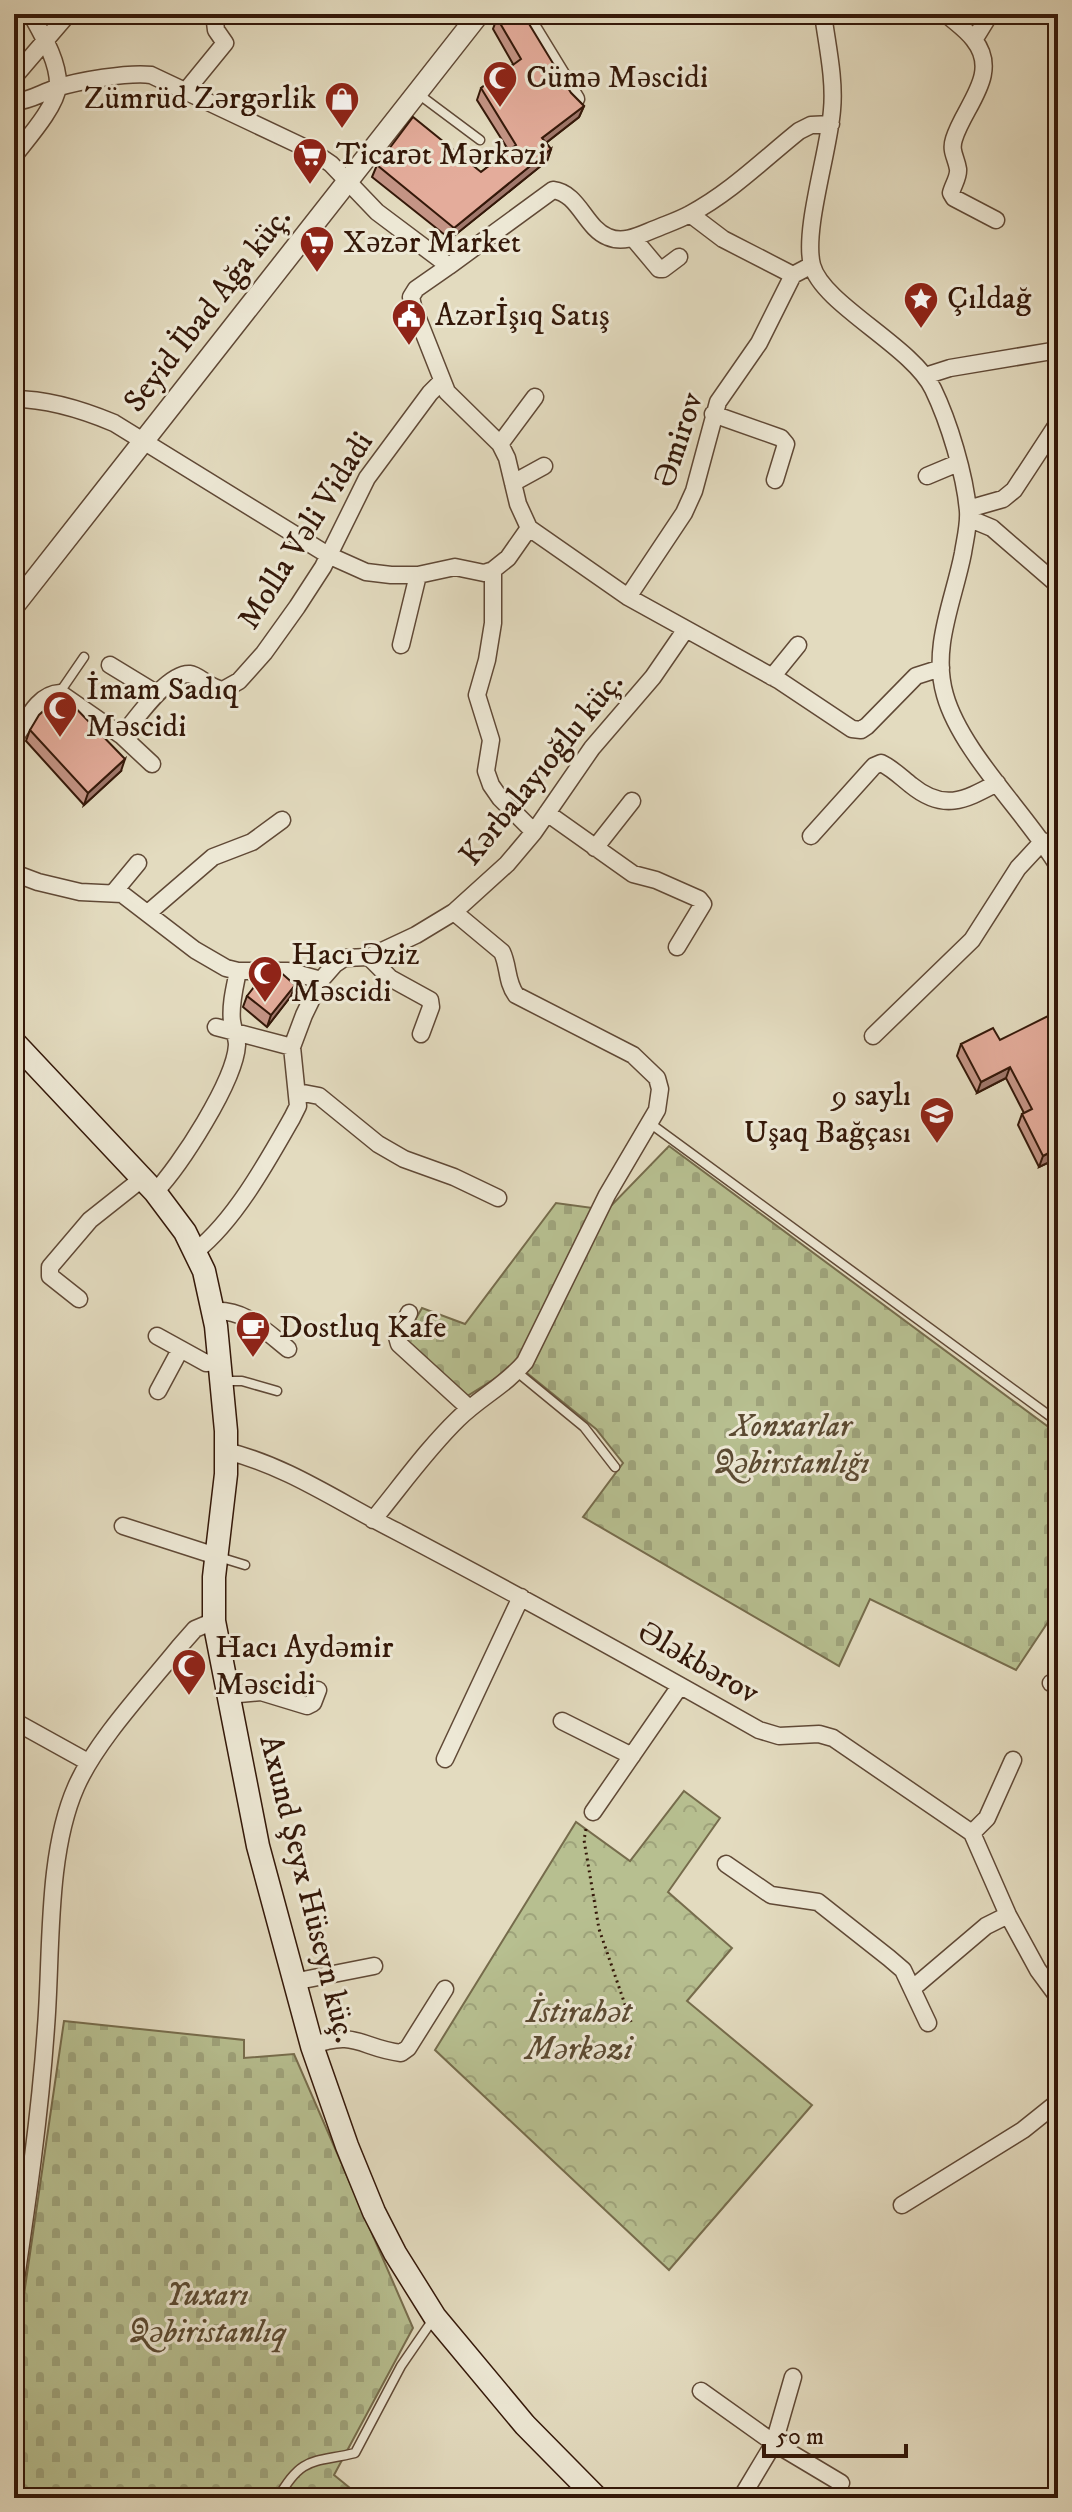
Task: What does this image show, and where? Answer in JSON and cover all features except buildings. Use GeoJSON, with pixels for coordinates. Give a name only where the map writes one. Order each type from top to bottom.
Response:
{"type":"FeatureCollection","features":[{"type":"Feature","properties":{"kind":"main road","name":"Axund Şeyx Hüseyn küç."},"geometry":{"type":"LineString","coordinates":[[14,1042],[149,1185],[185,1232],[204,1271],[221,1372],[226,1451],[216,1556],[214,1621],[258,1846],[293,1982],[347,2146],[374,2212],[413,2285],[435,2317],[525,2425],[597,2498]]}},
{"type":"Feature","properties":{"kind":"street"},"geometry":{"type":"LineString","coordinates":[[14,156],[43,118],[58,87],[45,41],[31,14]]}},
{"type":"Feature","properties":{"kind":"street"},"geometry":{"type":"LineString","coordinates":[[14,77],[68,14]]}},
{"type":"Feature","properties":{"kind":"street"},"geometry":{"type":"LineString","coordinates":[[185,92],[225,43],[216,30],[214,14]]}},
{"type":"Feature","properties":{"kind":"street","name":"Seyid İbad Ağa küç."},"geometry":{"type":"LineString","coordinates":[[14,606],[479,14]]}},
{"type":"Feature","properties":{"kind":"street"},"geometry":{"type":"LineString","coordinates":[[524,14],[576,99]]}},
{"type":"Feature","properties":{"kind":"street"},"geometry":{"type":"LineString","coordinates":[[823,14],[832,95],[831,124],[812,229],[812,265],[833,294],[925,376],[938,402],[958,463],[968,513],[962,558],[943,637],[941,668],[944,693],[966,739],[1058,865]]}},
{"type":"Feature","properties":{"kind":"street"},"geometry":{"type":"LineString","coordinates":[[898,14],[912,14]]}},
{"type":"Feature","properties":{"kind":"street"},"geometry":{"type":"LineString","coordinates":[[946,14],[974,40],[984,57],[985,68],[981,83],[954,137],[952,148],[958,176],[951,193],[954,198],[996,220]]}},
{"type":"Feature","properties":{"kind":"street"},"geometry":{"type":"LineString","coordinates":[[974,40],[990,14]]}},
{"type":"Feature","properties":{"kind":"street"},"geometry":{"type":"LineString","coordinates":[[14,102],[28,101],[58,87],[135,73],[151,75],[299,143],[331,164],[377,212],[449,266]]}},
{"type":"Feature","properties":{"kind":"street"},"geometry":{"type":"LineString","coordinates":[[831,124],[811,125],[799,131],[690,214],[633,238],[620,240],[601,234],[570,198],[562,191],[553,190],[416,289],[411,297],[442,381],[459,405],[500,444],[507,458],[518,504],[529,528],[628,597],[772,677],[852,729],[861,730],[916,676],[941,668]]}},
{"type":"Feature","properties":{"kind":"street"},"geometry":{"type":"LineString","coordinates":[[690,214],[723,239],[793,275],[812,265]]}},
{"type":"Feature","properties":{"kind":"street"},"geometry":{"type":"LineString","coordinates":[[633,238],[659,269],[679,257]]}},
{"type":"Feature","properties":{"kind":"street","name":"Əmirov"},"geometry":{"type":"LineString","coordinates":[[628,597],[684,513],[694,491],[713,414],[728,384],[759,343],[793,275]]}},
{"type":"Feature","properties":{"kind":"street"},"geometry":{"type":"LineString","coordinates":[[925,376],[950,368],[1058,350]]}},
{"type":"Feature","properties":{"kind":"street","name":"Molla Vəli Vidadi"},"geometry":{"type":"LineString","coordinates":[[122,736],[156,693],[187,674],[194,674],[212,688],[223,690],[239,681],[264,653],[315,581],[367,478],[442,381]]}},
{"type":"Feature","properties":{"kind":"street"},"geometry":{"type":"LineString","coordinates":[[500,444],[535,397]]}},
{"type":"Feature","properties":{"kind":"street"},"geometry":{"type":"LineString","coordinates":[[14,399],[87,412],[144,440],[328,555],[366,572],[418,575],[455,567],[484,573],[508,558],[529,528]]}},
{"type":"Feature","properties":{"kind":"street"},"geometry":{"type":"LineString","coordinates":[[713,414],[781,438],[786,444],[775,480]]}},
{"type":"Feature","properties":{"kind":"street"},"geometry":{"type":"LineString","coordinates":[[968,513],[1003,499],[1014,490],[1056,431]]}},
{"type":"Feature","properties":{"kind":"street"},"geometry":{"type":"LineString","coordinates":[[927,476],[958,463]]}},
{"type":"Feature","properties":{"kind":"street"},"geometry":{"type":"LineString","coordinates":[[513,483],[544,466]]}},
{"type":"Feature","properties":{"kind":"street"},"geometry":{"type":"LineString","coordinates":[[968,513],[992,528],[1058,585]]}},
{"type":"Feature","properties":{"kind":"street"},"geometry":{"type":"LineString","coordinates":[[493,570],[493,623],[477,695],[491,740],[486,771],[500,798],[534,832]]}},
{"type":"Feature","properties":{"kind":"street"},"geometry":{"type":"LineString","coordinates":[[401,645],[418,575]]}},
{"type":"Feature","properties":{"kind":"street","name":"Kərbalayıoğlu küç."},"geometry":{"type":"LineString","coordinates":[[196,1251],[230,1216],[298,1106],[292,1047],[321,980],[344,958],[369,957],[416,935],[454,912],[507,864],[534,832],[592,748],[653,677],[686,629]]}},
{"type":"Feature","properties":{"kind":"street"},"geometry":{"type":"LineString","coordinates":[[772,677],[798,645]]}},
{"type":"Feature","properties":{"kind":"street"},"geometry":{"type":"LineString","coordinates":[[110,665],[156,693]]}},
{"type":"Feature","properties":{"kind":"street"},"geometry":{"type":"LineString","coordinates":[[14,739],[40,702],[49,694],[60,693],[122,736],[152,764]]}},
{"type":"Feature","properties":{"kind":"street"},"geometry":{"type":"LineString","coordinates":[[811,836],[874,766],[881,763],[919,792],[939,801],[965,800],[997,783]]}},
{"type":"Feature","properties":{"kind":"street"},"geometry":{"type":"LineString","coordinates":[[595,848],[632,801]]}},
{"type":"Feature","properties":{"kind":"street"},"geometry":{"type":"LineString","coordinates":[[547,813],[633,874],[656,880],[699,899],[703,904],[677,947]]}},
{"type":"Feature","properties":{"kind":"street"},"geometry":{"type":"LineString","coordinates":[[148,913],[213,857],[252,842],[282,820]]}},
{"type":"Feature","properties":{"kind":"street"},"geometry":{"type":"LineString","coordinates":[[873,1036],[972,940],[1018,868],[1043,841]]}},
{"type":"Feature","properties":{"kind":"street"},"geometry":{"type":"LineString","coordinates":[[114,892],[138,863]]}},
{"type":"Feature","properties":{"kind":"street"},"geometry":{"type":"LineString","coordinates":[[14,873],[80,892],[122,894],[195,950],[226,968],[238,971],[270,969],[321,980]]}},
{"type":"Feature","properties":{"kind":"street"},"geometry":{"type":"LineString","coordinates":[[373,1520],[454,1423],[517,1372],[532,1351],[607,1195],[651,1124],[660,1089],[657,1078],[646,1064],[633,1055],[516,995],[509,985],[502,952],[454,912]]}},
{"type":"Feature","properties":{"kind":"street"},"geometry":{"type":"LineString","coordinates":[[369,957],[390,978],[430,1000],[431,1007],[421,1034]]}},
{"type":"Feature","properties":{"kind":"street"},"geometry":{"type":"LineString","coordinates":[[79,1299],[50,1276],[50,1267],[90,1220],[173,1172],[223,1087],[233,1064],[237,1045],[232,1005],[238,971]]}},
{"type":"Feature","properties":{"kind":"street"},"geometry":{"type":"LineString","coordinates":[[216,1027],[292,1047]]}},
{"type":"Feature","properties":{"kind":"street"},"geometry":{"type":"LineString","coordinates":[[298,1092],[319,1096],[378,1144],[404,1159],[454,1177],[498,1198]]}},
{"type":"Feature","properties":{"kind":"street"},"geometry":{"type":"LineString","coordinates":[[213,1311],[228,1310],[248,1317],[288,1349]]}},
{"type":"Feature","properties":{"kind":"street"},"geometry":{"type":"LineString","coordinates":[[409,1313],[397,1337],[399,1344],[469,1408]]}},
{"type":"Feature","properties":{"kind":"street"},"geometry":{"type":"LineString","coordinates":[[157,1336],[221,1372]]}},
{"type":"Feature","properties":{"kind":"street"},"geometry":{"type":"LineString","coordinates":[[158,1391],[180,1350]]}},
{"type":"Feature","properties":{"kind":"street","name":"Ələkbərov"},"geometry":{"type":"LineString","coordinates":[[226,1451],[290,1473],[759,1730],[779,1736],[819,1734],[833,1738],[972,1833]]}},
{"type":"Feature","properties":{"kind":"street"},"geometry":{"type":"LineString","coordinates":[[123,1526],[216,1556]]}},
{"type":"Feature","properties":{"kind":"street"},"geometry":{"type":"LineString","coordinates":[[445,1759],[521,1597]]}},
{"type":"Feature","properties":{"kind":"street"},"geometry":{"type":"LineString","coordinates":[[14,2292],[42,2079],[59,1844],[75,1787],[88,1762],[180,1646],[195,1629],[214,1621]]}},
{"type":"Feature","properties":{"kind":"street"},"geometry":{"type":"LineString","coordinates":[[593,1812],[680,1686]]}},
{"type":"Feature","properties":{"kind":"street"},"geometry":{"type":"LineString","coordinates":[[228,1695],[261,1692],[307,1706],[313,1703],[318,1690]]}},
{"type":"Feature","properties":{"kind":"street"},"geometry":{"type":"LineString","coordinates":[[14,1721],[88,1762]]}},
{"type":"Feature","properties":{"kind":"street"},"geometry":{"type":"LineString","coordinates":[[562,1721],[632,1756]]}},
{"type":"Feature","properties":{"kind":"street"},"geometry":{"type":"LineString","coordinates":[[1013,1760],[987,1818],[972,1833],[1008,1915],[1038,1970],[1058,1997]]}},
{"type":"Feature","properties":{"kind":"street"},"geometry":{"type":"LineString","coordinates":[[726,1864],[771,1895],[818,1902],[903,1970],[928,2023]]}},
{"type":"Feature","properties":{"kind":"street"},"geometry":{"type":"LineString","coordinates":[[913,1988],[986,1926],[1008,1915]]}},
{"type":"Feature","properties":{"kind":"street"},"geometry":{"type":"LineString","coordinates":[[293,1982],[374,1966]]}},
{"type":"Feature","properties":{"kind":"street"},"geometry":{"type":"LineString","coordinates":[[312,2046],[333,2037],[345,2037],[401,2053],[408,2048],[445,1989]]}},
{"type":"Feature","properties":{"kind":"street"},"geometry":{"type":"LineString","coordinates":[[902,2205],[1023,2130],[1058,2102]]}},
{"type":"Feature","properties":{"kind":"street"},"geometry":{"type":"LineString","coordinates":[[741,2498],[774,2443],[793,2377]]}},
{"type":"Feature","properties":{"kind":"street"},"geometry":{"type":"LineString","coordinates":[[701,2391],[774,2443],[841,2483]]}},
{"type":"Feature","properties":{"kind":"lane"},"geometry":{"type":"LineString","coordinates":[[416,93],[480,140]]}},
{"type":"Feature","properties":{"kind":"lane"},"geometry":{"type":"LineString","coordinates":[[60,693],[84,657]]}},
{"type":"Feature","properties":{"kind":"lane"},"geometry":{"type":"LineString","coordinates":[[651,1124],[1058,1422]]}},
{"type":"Feature","properties":{"kind":"lane"},"geometry":{"type":"LineString","coordinates":[[221,1372],[277,1391]]}},
{"type":"Feature","properties":{"kind":"lane"},"geometry":{"type":"LineString","coordinates":[[517,1372],[584,1427],[615,1467]]}},
{"type":"Feature","properties":{"kind":"lane"},"geometry":{"type":"LineString","coordinates":[[216,1556],[245,1565]]}},
{"type":"Feature","properties":{"kind":"lane"},"geometry":{"type":"LineString","coordinates":[[278,2498],[307,2463],[355,2453],[401,2366],[435,2317]]}},
{"type":"Feature","properties":{"kind":"path"},"geometry":{"type":"LineString","coordinates":[[593,1812],[584,1840],[599,1929],[631,2022]]}},
{"type":"Feature","properties":{"kind":"green space","name":"Xonxarlar Qəbirstanlığı"},"geometry":{"type":"Polygon","coordinates":[[[669,1146],[1058,1434],[1058,1607],[1016,1670],[870,1599],[839,1666],[583,1517],[623,1463],[596,1429],[517,1365],[464,1398],[403,1341],[422,1308],[465,1324],[556,1203],[607,1210],[669,1146]]]}},
{"type":"Feature","properties":{"kind":"green space","name":"İstirahət Mərkəzi"},"geometry":{"type":"Polygon","coordinates":[[[684,1791],[720,1818],[668,1892],[732,1948],[687,2001],[812,2105],[669,2270],[435,2050],[576,1822],[630,1861],[684,1791]]]}},
{"type":"Feature","properties":{"kind":"green space","name":"Yuxarı Qəbiristanlıq"},"geometry":{"type":"Polygon","coordinates":[[[64,2021],[244,2040],[244,2058],[294,2054],[413,2328],[334,2475],[350,2488],[345,2498],[14,2498],[14,2363],[64,2021]]]}},
{"type":"Feature","properties":{"kind":"place","name":"Cümə Məscidi"},"geometry":{"type":"Point","coordinates":[500,109]}},
{"type":"Feature","properties":{"kind":"place","name":"Zümrüd Zərgərlik"},"geometry":{"type":"Point","coordinates":[342,130]}},
{"type":"Feature","properties":{"kind":"place","name":"Ticarət Mərkəzi"},"geometry":{"type":"Point","coordinates":[310,186]}},
{"type":"Feature","properties":{"kind":"place","name":"Xəzər Market"},"geometry":{"type":"Point","coordinates":[317,274]}},
{"type":"Feature","properties":{"kind":"place","name":"Çıldağ"},"geometry":{"type":"Point","coordinates":[921,330]}},
{"type":"Feature","properties":{"kind":"place","name":"Azərİşıq Satış"},"geometry":{"type":"Point","coordinates":[409,347]}},
{"type":"Feature","properties":{"kind":"place","name":"İmam Sadıq Məscidi"},"geometry":{"type":"Point","coordinates":[60,739]}},
{"type":"Feature","properties":{"kind":"place","name":"Hacı Əziz Məscidi"},"geometry":{"type":"Point","coordinates":[265,1004]}},
{"type":"Feature","properties":{"kind":"place","name":"9 saylı Uşaq Bağçası"},"geometry":{"type":"Point","coordinates":[937,1145]}},
{"type":"Feature","properties":{"kind":"place","name":"Dostluq Kafe"},"geometry":{"type":"Point","coordinates":[253,1359]}},
{"type":"Feature","properties":{"kind":"place","name":"Hacı Aydəmir Məscidi"},"geometry":{"type":"Point","coordinates":[189,1697]}}]}
